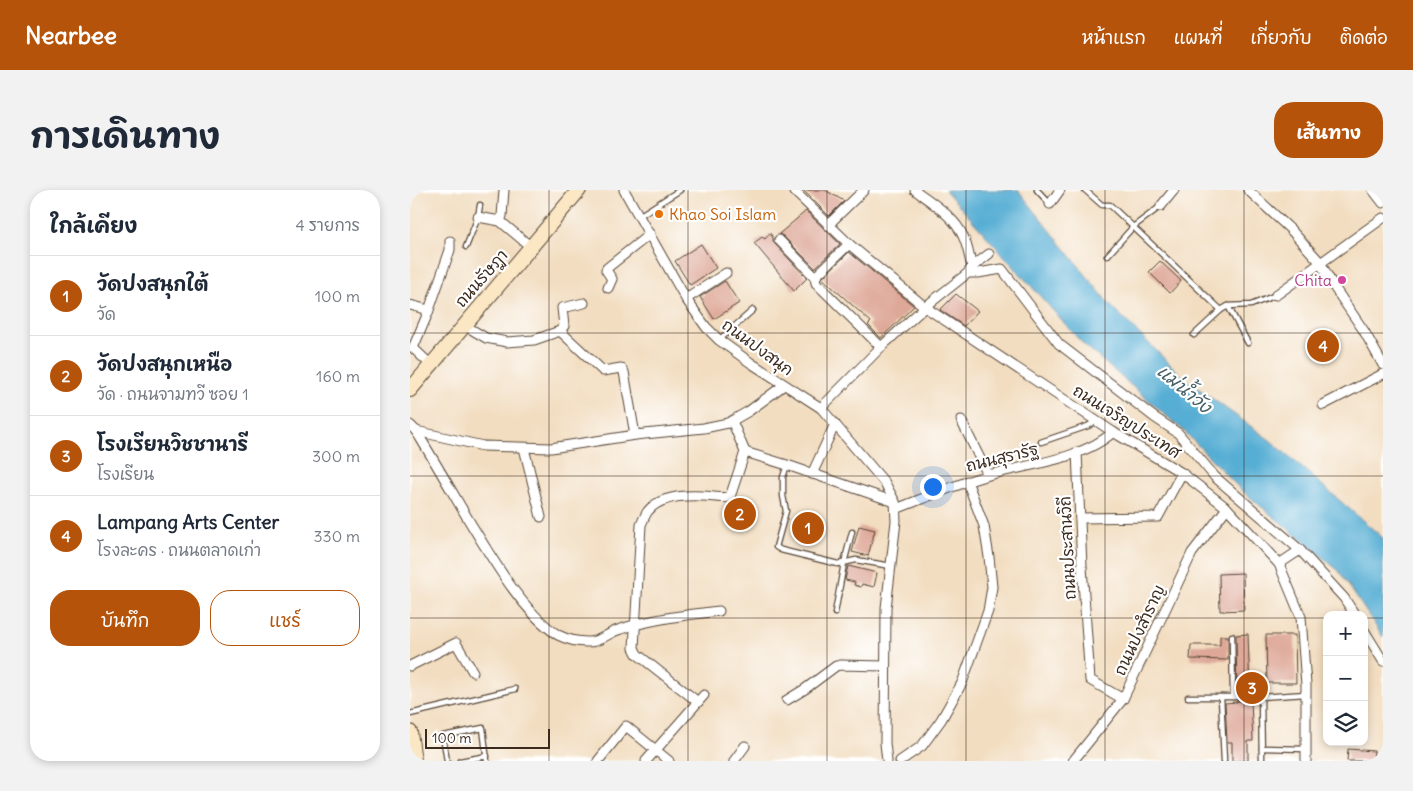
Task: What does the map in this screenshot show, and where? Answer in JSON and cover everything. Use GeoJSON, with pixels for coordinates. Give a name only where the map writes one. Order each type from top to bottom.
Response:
{"type":"FeatureCollection","features":[{"type":"Feature","properties":{"kind":"street"},"geometry":{"type":"LineString","coordinates":[[500,221],[504,190]]}},
{"type":"Feature","properties":{"kind":"street","name":"ถนนรัษฎา"},"geometry":{"type":"LineString","coordinates":[[410,390],[579,190]]}},
{"type":"Feature","properties":{"kind":"street","name":"ถนนปงสนุก"},"geometry":{"type":"LineString","coordinates":[[624,190],[686,299],[706,327],[719,340],[821,408],[885,484],[895,505]]}},
{"type":"Feature","properties":{"kind":"street","name":"ถนนเจริญประเทศ"},"geometry":{"type":"LineString","coordinates":[[793,190],[849,244],[926,307],[1096,421],[1182,473],[1227,508],[1279,564],[1301,617],[1306,694],[1306,761]]}},
{"type":"Feature","properties":{"kind":"street"},"geometry":{"type":"LineString","coordinates":[[828,225],[864,190]]}},
{"type":"Feature","properties":{"kind":"street"},"geometry":{"type":"LineString","coordinates":[[916,190],[958,226],[964,237],[970,270]]}},
{"type":"Feature","properties":{"kind":"street"},"geometry":{"type":"LineString","coordinates":[[1050,204],[1060,190]]}},
{"type":"Feature","properties":{"kind":"street"},"geometry":{"type":"LineString","coordinates":[[1161,206],[1174,190]]}},
{"type":"Feature","properties":{"kind":"street"},"geometry":{"type":"LineString","coordinates":[[1248,190],[1291,230],[1320,262],[1332,284],[1364,331],[1383,365]]}},
{"type":"Feature","properties":{"kind":"street"},"geometry":{"type":"LineString","coordinates":[[1373,190],[1383,203]]}},
{"type":"Feature","properties":{"kind":"street"},"geometry":{"type":"LineString","coordinates":[[478,217],[500,221],[531,247]]}},
{"type":"Feature","properties":{"kind":"street"},"geometry":{"type":"LineString","coordinates":[[1276,295],[1383,218]]}},
{"type":"Feature","properties":{"kind":"street"},"geometry":{"type":"LineString","coordinates":[[608,288],[612,278],[606,270],[607,268],[650,234]]}},
{"type":"Feature","properties":{"kind":"street"},"geometry":{"type":"LineString","coordinates":[[779,240],[815,277],[816,283],[881,347]]}},
{"type":"Feature","properties":{"kind":"street"},"geometry":{"type":"LineString","coordinates":[[431,365],[413,348],[428,313],[450,250],[450,241]]}},
{"type":"Feature","properties":{"kind":"street"},"geometry":{"type":"LineString","coordinates":[[815,277],[849,244]]}},
{"type":"Feature","properties":{"kind":"street"},"geometry":{"type":"LineString","coordinates":[[821,408],[881,347],[989,254]]}},
{"type":"Feature","properties":{"kind":"street"},"geometry":{"type":"LineString","coordinates":[[970,270],[978,273],[1002,269],[1059,344],[1154,417],[1178,433],[1215,477],[1300,550],[1344,598],[1352,611]]}},
{"type":"Feature","properties":{"kind":"street"},"geometry":{"type":"LineString","coordinates":[[686,299],[726,273]]}},
{"type":"Feature","properties":{"kind":"street"},"geometry":{"type":"LineString","coordinates":[[464,325],[486,338],[507,342],[534,340],[560,331],[564,326],[562,308],[584,303]]}},
{"type":"Feature","properties":{"kind":"street"},"geometry":{"type":"LineString","coordinates":[[410,305],[426,308],[428,313]]}},
{"type":"Feature","properties":{"kind":"street"},"geometry":{"type":"LineString","coordinates":[[560,331],[603,371],[621,368],[624,372],[635,435]]}},
{"type":"Feature","properties":{"kind":"street"},"geometry":{"type":"LineString","coordinates":[[1323,405],[1383,374]]}},
{"type":"Feature","properties":{"kind":"street"},"geometry":{"type":"LineString","coordinates":[[413,428],[483,446],[550,448],[635,435],[704,428],[728,423],[749,411],[784,385]]}},
{"type":"Feature","properties":{"kind":"street"},"geometry":{"type":"LineString","coordinates":[[961,420],[988,475]]}},
{"type":"Feature","properties":{"kind":"street"},"geometry":{"type":"LineString","coordinates":[[646,761],[701,698],[637,654],[634,648],[641,525],[649,510],[659,502],[677,496],[730,497],[745,452],[732,421]]}},
{"type":"Feature","properties":{"kind":"street"},"geometry":{"type":"LineString","coordinates":[[812,474],[835,424]]}},
{"type":"Feature","properties":{"kind":"street"},"geometry":{"type":"LineString","coordinates":[[413,428],[492,558],[542,623],[560,636],[589,643],[616,630],[678,617],[719,611]]}},
{"type":"Feature","properties":{"kind":"street","name":"ถนนสุรารัฐ"},"geometry":{"type":"LineString","coordinates":[[895,505],[967,481],[1092,448],[1105,440],[1113,432]]}},
{"type":"Feature","properties":{"kind":"street"},"geometry":{"type":"LineString","coordinates":[[524,448],[541,516]]}},
{"type":"Feature","properties":{"kind":"street"},"geometry":{"type":"LineString","coordinates":[[745,452],[787,465],[838,486],[895,505],[896,521],[886,608],[885,743],[887,761]]}},
{"type":"Feature","properties":{"kind":"street","name":"ถนนประสานวิถี"},"geometry":{"type":"LineString","coordinates":[[1077,452],[1082,567],[1090,680],[1123,700]]}},
{"type":"Feature","properties":{"kind":"street"},"geometry":{"type":"LineString","coordinates":[[1080,518],[1158,517],[1182,473]]}},
{"type":"Feature","properties":{"kind":"street"},"geometry":{"type":"LineString","coordinates":[[900,761],[922,746],[941,720],[962,683],[988,611],[992,587],[984,526],[967,481]]}},
{"type":"Feature","properties":{"kind":"street","name":"ถนนปงสำราญ"},"geometry":{"type":"LineString","coordinates":[[1072,761],[1123,700],[1192,553],[1227,508]]}},
{"type":"Feature","properties":{"kind":"street"},"geometry":{"type":"LineString","coordinates":[[1279,564],[1300,550]]}},
{"type":"Feature","properties":{"kind":"street"},"geometry":{"type":"LineString","coordinates":[[1368,637],[1383,661]]}},
{"type":"Feature","properties":{"kind":"street"},"geometry":{"type":"LineString","coordinates":[[410,666],[456,643],[473,672]]}},
{"type":"Feature","properties":{"kind":"street"},"geometry":{"type":"LineString","coordinates":[[787,700],[840,665],[885,666]]}},
{"type":"Feature","properties":{"kind":"street"},"geometry":{"type":"LineString","coordinates":[[598,761],[626,726],[669,761]]}},
{"type":"Feature","properties":{"kind":"street"},"geometry":{"type":"LineString","coordinates":[[410,732],[414,761]]}},
{"type":"Feature","properties":{"kind":"street"},"geometry":{"type":"LineString","coordinates":[[734,761],[745,746]]}},
{"type":"Feature","properties":{"kind":"lane"},"geometry":{"type":"LineString","coordinates":[[639,216],[680,190]]}},
{"type":"Feature","properties":{"kind":"lane"},"geometry":{"type":"LineString","coordinates":[[1037,190],[1050,204]]}},
{"type":"Feature","properties":{"kind":"lane"},"geometry":{"type":"LineString","coordinates":[[1085,190],[1102,205],[1110,205],[1221,310]]}},
{"type":"Feature","properties":{"kind":"lane"},"geometry":{"type":"LineString","coordinates":[[466,247],[478,217],[480,204]]}},
{"type":"Feature","properties":{"kind":"lane"},"geometry":{"type":"LineString","coordinates":[[1106,256],[1133,227],[1161,206]]}},
{"type":"Feature","properties":{"kind":"lane"},"geometry":{"type":"LineString","coordinates":[[1194,335],[1228,306],[1251,305],[1276,295]]}},
{"type":"Feature","properties":{"kind":"lane"},"geometry":{"type":"LineString","coordinates":[[1228,306],[1248,343]]}},
{"type":"Feature","properties":{"kind":"lane"},"geometry":{"type":"LineString","coordinates":[[719,340],[753,310]]}},
{"type":"Feature","properties":{"kind":"lane"},"geometry":{"type":"LineString","coordinates":[[1041,442],[1088,426],[1096,421]]}},
{"type":"Feature","properties":{"kind":"lane"},"geometry":{"type":"LineString","coordinates":[[787,465],[783,476],[783,496],[786,511],[776,547],[781,550],[838,564],[856,560],[891,566]]}},
{"type":"Feature","properties":{"kind":"lane"},"geometry":{"type":"LineString","coordinates":[[835,613],[852,532]]}},
{"type":"Feature","properties":{"kind":"lane"},"geometry":{"type":"LineString","coordinates":[[1232,636],[1232,697]]}},
{"type":"Feature","properties":{"kind":"lane"},"geometry":{"type":"LineString","coordinates":[[410,714],[514,689]]}},
{"type":"Feature","properties":{"kind":"lane"},"geometry":{"type":"LineString","coordinates":[[1188,697],[1260,697],[1306,694]]}},
{"type":"Feature","properties":{"kind":"lane"},"geometry":{"type":"LineString","coordinates":[[1221,697],[1224,761]]}},
{"type":"Feature","properties":{"kind":"lane"},"geometry":{"type":"LineString","coordinates":[[1260,697],[1262,761]]}},
{"type":"Feature","properties":{"kind":"lane"},"geometry":{"type":"LineString","coordinates":[[447,761],[443,736],[482,728],[487,758],[460,761]]}},
{"type":"Feature","properties":{"kind":"lane"},"geometry":{"type":"LineString","coordinates":[[1262,748],[1306,749]]}},
{"type":"Feature","properties":{"kind":"water","name":"แม่น้ำวัง"},"geometry":{"type":"Polygon","coordinates":[[[945,190],[1018,190],[1110,305],[1185,379],[1270,440],[1383,538],[1383,637],[1368,614],[1368,611],[1366,611],[1339,571],[1240,489],[1184,431],[1082,343],[945,190]]]}},
{"type":"Feature","properties":{"kind":"building"},"geometry":{"type":"Polygon","coordinates":[[[803,190],[825,190],[844,201],[829,216],[803,190]]]}},
{"type":"Feature","properties":{"kind":"building"},"geometry":{"type":"Polygon","coordinates":[[[806,211],[840,244],[815,268],[779,234],[806,211]]]}},
{"type":"Feature","properties":{"kind":"building"},"geometry":{"type":"Polygon","coordinates":[[[770,233],[775,244],[807,278],[794,291],[754,243],[762,237],[765,239],[770,233]]]}},
{"type":"Feature","properties":{"kind":"building"},"geometry":{"type":"Polygon","coordinates":[[[701,244],[716,268],[690,285],[675,261],[701,244]]]}},
{"type":"Feature","properties":{"kind":"building"},"geometry":{"type":"Polygon","coordinates":[[[849,252],[914,306],[881,338],[868,325],[871,322],[822,278],[849,252]]]}},
{"type":"Feature","properties":{"kind":"building"},"geometry":{"type":"Polygon","coordinates":[[[1160,261],[1181,281],[1170,293],[1149,272],[1160,261]]]}},
{"type":"Feature","properties":{"kind":"building"},"geometry":{"type":"Polygon","coordinates":[[[725,281],[739,303],[714,319],[700,297],[725,281]]]}},
{"type":"Feature","properties":{"kind":"building"},"geometry":{"type":"Polygon","coordinates":[[[956,294],[978,311],[964,326],[940,310],[956,294]]]}},
{"type":"Feature","properties":{"kind":"building"},"geometry":{"type":"Polygon","coordinates":[[[738,500],[748,503],[741,527],[732,524],[738,500]]]}},
{"type":"Feature","properties":{"kind":"building"},"geometry":{"type":"Polygon","coordinates":[[[859,526],[875,530],[868,556],[852,552],[859,526]]]}},
{"type":"Feature","properties":{"kind":"building"},"geometry":{"type":"Polygon","coordinates":[[[848,566],[877,573],[874,587],[862,584],[861,587],[854,585],[855,582],[845,580],[848,566]]]}},
{"type":"Feature","properties":{"kind":"building"},"geometry":{"type":"Polygon","coordinates":[[[1243,573],[1244,610],[1220,611],[1219,574],[1243,573]]]}},
{"type":"Feature","properties":{"kind":"building"},"geometry":{"type":"Polygon","coordinates":[[[1248,634],[1250,693],[1237,693],[1236,635],[1248,634]]]}},
{"type":"Feature","properties":{"kind":"building"},"geometry":{"type":"Polygon","coordinates":[[[1266,635],[1295,635],[1296,683],[1267,683],[1266,635]]]}},
{"type":"Feature","properties":{"kind":"building"},"geometry":{"type":"Polygon","coordinates":[[[1220,636],[1228,636],[1228,660],[1190,659],[1191,645],[1220,645],[1220,636]]]}},
{"type":"Feature","properties":{"kind":"building"},"geometry":{"type":"Polygon","coordinates":[[[1237,701],[1251,702],[1253,741],[1248,741],[1248,761],[1232,761],[1232,742],[1227,742],[1225,703],[1237,701]]]}},
{"type":"Feature","properties":{"kind":"building"},"geometry":{"type":"Polygon","coordinates":[[[1348,749],[1374,751],[1373,761],[1347,761],[1348,749]]]}},
{"type":"Feature","properties":{"kind":"place","name":"Khao Soi Islam"},"geometry":{"type":"Point","coordinates":[659,214]}},
{"type":"Feature","properties":{"kind":"place","name":"Chita"},"geometry":{"type":"Point","coordinates":[1342,280]}},
{"type":"Feature","properties":{"kind":"place","name":"Lampang Arts Center"},"geometry":{"type":"Point","coordinates":[1323,346]}},
{"type":"Feature","properties":{"kind":"place","name":"วัดปงสนุกเหนือ"},"geometry":{"type":"Point","coordinates":[740,514]}},
{"type":"Feature","properties":{"kind":"place","name":"วัดปงสนุกใต้"},"geometry":{"type":"Point","coordinates":[808,528]}},
{"type":"Feature","properties":{"kind":"place","name":"โรงเรียนวิชชานารี"},"geometry":{"type":"Point","coordinates":[1252,688]}}]}
